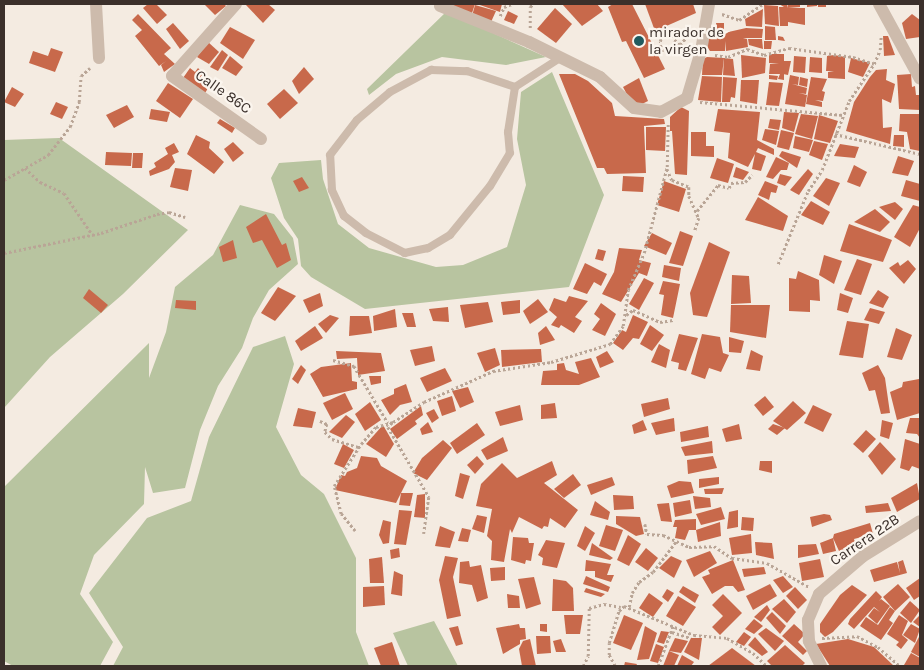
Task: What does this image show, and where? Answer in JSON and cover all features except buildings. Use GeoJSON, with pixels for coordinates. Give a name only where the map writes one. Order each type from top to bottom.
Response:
{"type":"FeatureCollection","features":[{"type":"Feature","properties":{"kind":"street"},"geometry":{"type":"LineString","coordinates":[[96,4],[99,58]]}},
{"type":"Feature","properties":{"kind":"street","name":"Calle 86C"},"geometry":{"type":"LineString","coordinates":[[236,4],[172,76],[261,139]]}},
{"type":"Feature","properties":{"kind":"street"},"geometry":{"type":"LineString","coordinates":[[440,6],[529,42],[600,77],[634,108],[661,112],[686,98],[701,51],[709,4]]}},
{"type":"Feature","properties":{"kind":"street"},"geometry":{"type":"LineString","coordinates":[[879,4],[920,79]]}},
{"type":"Feature","properties":{"kind":"street","name":"Carrera 22B"},"geometry":{"type":"LineString","coordinates":[[821,666],[809,641],[808,620],[819,594],[862,557],[920,521]]}},
{"type":"Feature","properties":{"kind":"lane"},"geometry":{"type":"LineString","coordinates":[[515,87],[467,72],[431,70],[390,92],[357,120],[330,155],[332,190],[344,216],[366,233],[405,253],[428,248],[450,235],[490,186],[510,153],[508,132],[515,87],[560,58]]}},
{"type":"Feature","properties":{"kind":"path"},"geometry":{"type":"LineString","coordinates":[[529,42],[530,7],[533,4]]}},
{"type":"Feature","properties":{"kind":"path"},"geometry":{"type":"LineString","coordinates":[[709,4],[718,9],[724,18],[739,20],[763,4]]}},
{"type":"Feature","properties":{"kind":"path"},"geometry":{"type":"LineString","coordinates":[[662,52],[660,41],[662,36],[671,36],[680,45],[694,27]]}},
{"type":"Feature","properties":{"kind":"path"},"geometry":{"type":"LineString","coordinates":[[701,51],[728,57],[747,48],[764,55],[789,48],[854,57],[874,64]]}},
{"type":"Feature","properties":{"kind":"path"},"geometry":{"type":"LineString","coordinates":[[778,264],[808,191],[822,170],[843,115],[854,92],[874,64],[880,50]]}},
{"type":"Feature","properties":{"kind":"path"},"geometry":{"type":"LineString","coordinates":[[4,180],[48,155],[70,127],[79,102],[81,76],[99,58]]}},
{"type":"Feature","properties":{"kind":"path"},"geometry":{"type":"LineString","coordinates":[[686,98],[843,115]]}},
{"type":"Feature","properties":{"kind":"path"},"geometry":{"type":"LineString","coordinates":[[424,534],[429,497],[388,427],[424,402],[493,371],[551,362],[590,353],[610,344],[623,326],[628,290],[644,253],[667,167],[668,108]]}},
{"type":"Feature","properties":{"kind":"path"},"geometry":{"type":"LineString","coordinates":[[835,134],[920,154]]}},
{"type":"Feature","properties":{"kind":"path"},"geometry":{"type":"LineString","coordinates":[[667,167],[672,180],[689,187],[689,196],[699,218],[695,230]]}},
{"type":"Feature","properties":{"kind":"path"},"geometry":{"type":"LineString","coordinates":[[25,168],[40,182],[64,193],[92,234]]}},
{"type":"Feature","properties":{"kind":"path"},"geometry":{"type":"LineString","coordinates":[[697,211],[718,185],[729,188],[732,183],[745,182],[752,175]]}},
{"type":"Feature","properties":{"kind":"path"},"geometry":{"type":"LineString","coordinates":[[4,253],[92,234],[169,212],[185,217]]}},
{"type":"Feature","properties":{"kind":"path"},"geometry":{"type":"LineString","coordinates":[[625,316],[634,310],[660,322],[673,320]]}},
{"type":"Feature","properties":{"kind":"path"},"geometry":{"type":"LineString","coordinates":[[333,360],[354,366],[388,423]]}},
{"type":"Feature","properties":{"kind":"path"},"geometry":{"type":"LineString","coordinates":[[320,421],[327,424],[326,432],[332,439],[359,447]]}},
{"type":"Feature","properties":{"kind":"path"},"geometry":{"type":"LineString","coordinates":[[355,530],[341,514],[334,486],[359,447],[376,427],[393,422]]}},
{"type":"Feature","properties":{"kind":"path"},"geometry":{"type":"LineString","coordinates":[[645,524],[647,534],[663,535],[689,547],[714,546],[732,558],[766,562],[819,594]]}},
{"type":"Feature","properties":{"kind":"path"},"geometry":{"type":"LineString","coordinates":[[629,607],[632,593],[639,582],[653,572],[676,542]]}},
{"type":"Feature","properties":{"kind":"path"},"geometry":{"type":"LineString","coordinates":[[583,666],[588,656],[589,608],[604,604],[629,607],[694,635],[727,638],[753,653],[766,666]]}},
{"type":"Feature","properties":{"kind":"path"},"geometry":{"type":"LineString","coordinates":[[615,666],[609,655],[609,644],[621,607]]}},
{"type":"Feature","properties":{"kind":"path"},"geometry":{"type":"LineString","coordinates":[[658,666],[673,626]]}},
{"type":"Feature","properties":{"kind":"path"},"geometry":{"type":"LineString","coordinates":[[672,632],[691,638]]}},
{"type":"Feature","properties":{"kind":"path"},"geometry":{"type":"LineString","coordinates":[[809,641],[845,634],[857,636],[878,647],[900,666]]}},
{"type":"Feature","properties":{"kind":"green space"},"geometry":{"type":"Polygon","coordinates":[[[446,12],[546,57],[506,65],[442,57],[396,74],[369,95],[367,89],[446,12]]]}},
{"type":"Feature","properties":{"kind":"green space"},"geometry":{"type":"Polygon","coordinates":[[[552,72],[604,195],[569,287],[365,309],[311,277],[301,266],[298,239],[284,218],[271,178],[279,163],[321,160],[323,179],[338,224],[369,248],[436,267],[463,265],[507,247],[526,185],[517,139],[521,92],[552,72]]]}},
{"type":"Feature","properties":{"kind":"green space"},"geometry":{"type":"Polygon","coordinates":[[[59,138],[188,230],[123,294],[50,357],[4,408],[4,140],[59,138]]]}},
{"type":"Feature","properties":{"kind":"green space"},"geometry":{"type":"Polygon","coordinates":[[[240,205],[274,214],[293,238],[298,264],[269,290],[253,318],[242,348],[218,386],[200,430],[185,488],[153,493],[145,467],[144,504],[94,555],[80,594],[113,642],[100,666],[13,666],[4,661],[4,487],[149,343],[149,378],[166,332],[175,287],[213,255],[240,205]]]}},
{"type":"Feature","properties":{"kind":"green space"},"geometry":{"type":"Polygon","coordinates":[[[285,336],[294,364],[276,427],[301,475],[324,494],[356,558],[356,632],[369,666],[113,666],[123,647],[89,593],[147,518],[191,501],[209,437],[253,347],[285,336]]]}},
{"type":"Feature","properties":{"kind":"green space"},"geometry":{"type":"Polygon","coordinates":[[[434,621],[458,666],[408,666],[393,633],[434,621]]]}},
{"type":"Feature","properties":{"kind":"place","name":"mirador de la virgen"},"geometry":{"type":"Point","coordinates":[639,41]}}]}
